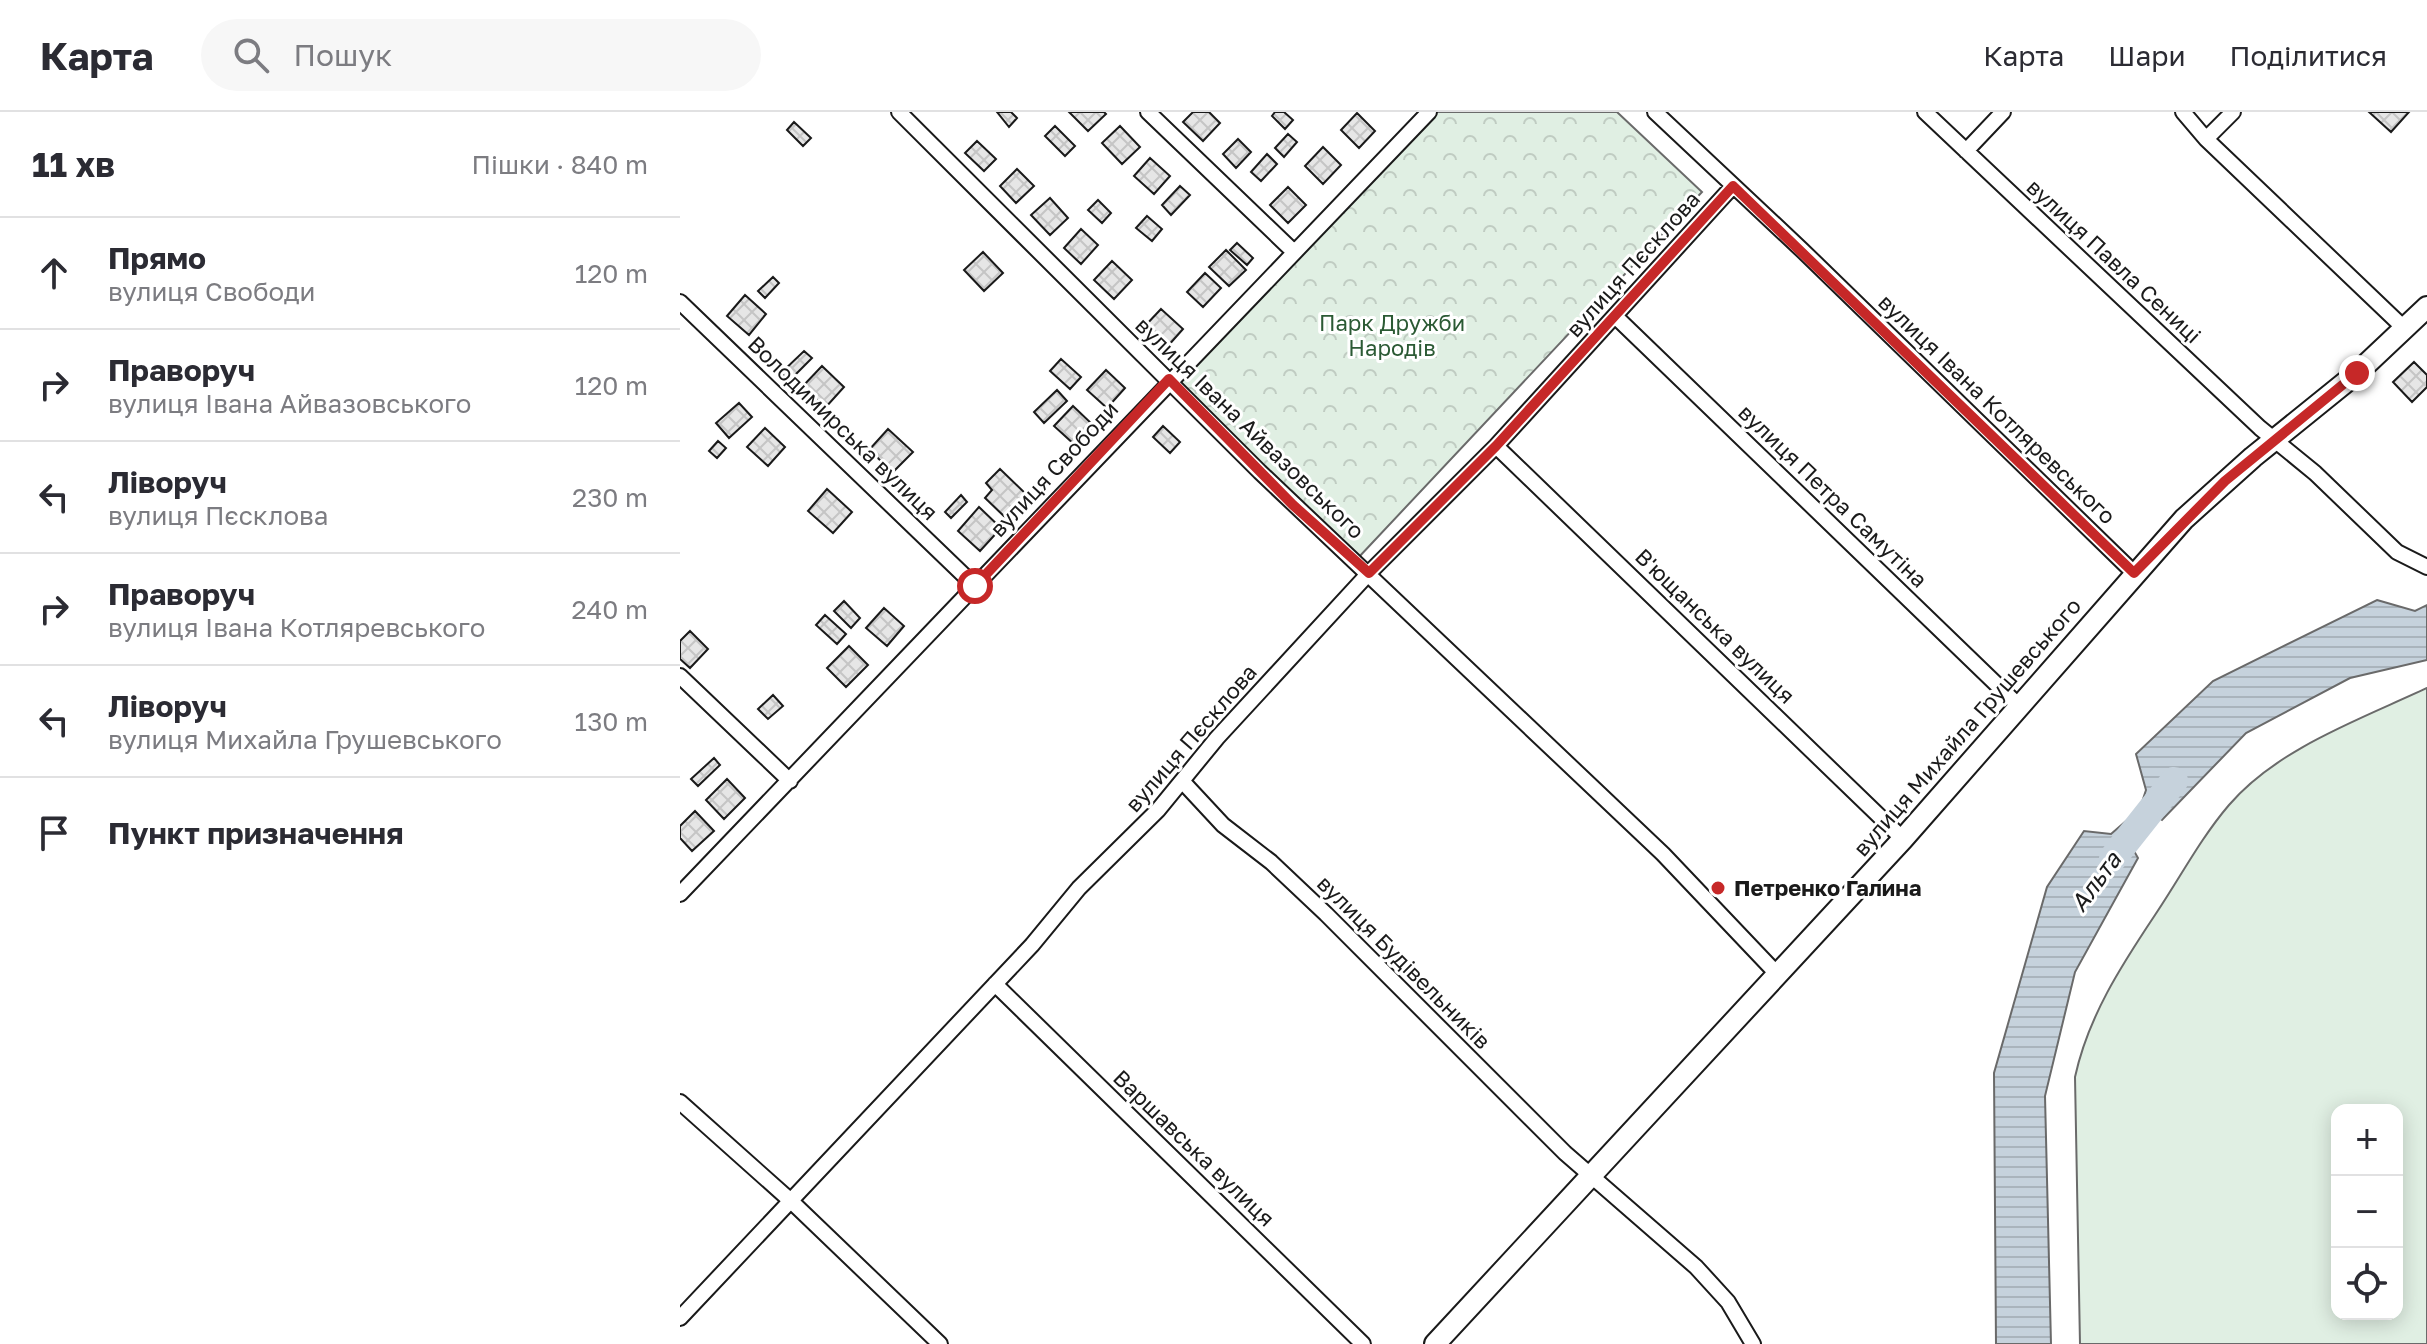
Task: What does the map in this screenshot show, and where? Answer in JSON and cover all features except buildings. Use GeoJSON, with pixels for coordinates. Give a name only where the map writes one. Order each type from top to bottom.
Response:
{"type":"FeatureCollection","features":[{"type":"Feature","properties":{"kind":"street","name":"вулиця Івана Айвазовського"},"geometry":{"type":"LineString","coordinates":[[899,112],[1293,505],[1369,573],[1663,854],[1778,975]]}},
{"type":"Feature","properties":{"kind":"street"},"geometry":{"type":"LineString","coordinates":[[1148,112],[1294,252]]}},
{"type":"Feature","properties":{"kind":"street","name":"вулиця Свободи"},"geometry":{"type":"LineString","coordinates":[[680,894],[1169,379],[1429,112]]}},
{"type":"Feature","properties":{"kind":"street","name":"вулиця Івана Котляревського"},"geometry":{"type":"LineString","coordinates":[[1655,112],[2134,573]]}},
{"type":"Feature","properties":{"kind":"street","name":"вулиця Павла Сениці"},"geometry":{"type":"LineString","coordinates":[[1925,112],[2397,552],[2427,567]]}},
{"type":"Feature","properties":{"kind":"street"},"geometry":{"type":"LineString","coordinates":[[1966,151],[2003,112]]}},
{"type":"Feature","properties":{"kind":"street"},"geometry":{"type":"LineString","coordinates":[[2183,112],[2206,139],[2405,329]]}},
{"type":"Feature","properties":{"kind":"street"},"geometry":{"type":"LineString","coordinates":[[2206,139],[2233,112]]}},
{"type":"Feature","properties":{"kind":"street","name":"вулиця Пєсклова"},"geometry":{"type":"LineString","coordinates":[[680,1318],[1047,929],[1079,888],[1183,782],[1225,729],[1369,573],[1496,446],[1733,186]]}},
{"type":"Feature","properties":{"kind":"street","name":"Володимирська вулиця"},"geometry":{"type":"LineString","coordinates":[[680,302],[975,586]]}},
{"type":"Feature","properties":{"kind":"street","name":"вулиця Михайла Грушевського"},"geometry":{"type":"LineString","coordinates":[[1435,1344],[1903,839],[2184,519],[2427,307]]}},
{"type":"Feature","properties":{"kind":"street","name":"вулиця Петра Самутіна"},"geometry":{"type":"LineString","coordinates":[[1616,317],[2020,707]]}},
{"type":"Feature","properties":{"kind":"street","name":"В'ющанська вулиця"},"geometry":{"type":"LineString","coordinates":[[1496,446],[1903,839]]}},
{"type":"Feature","properties":{"kind":"street"},"geometry":{"type":"LineString","coordinates":[[680,676],[790,781]]}},
{"type":"Feature","properties":{"kind":"street","name":"вулиця Будівельників"},"geometry":{"type":"LineString","coordinates":[[1183,782],[1223,825],[1295,884],[1591,1177],[1720,1291],[1753,1344]]}},
{"type":"Feature","properties":{"kind":"street","name":"Варшавська вулиця"},"geometry":{"type":"LineString","coordinates":[[995,984],[1363,1344]]}},
{"type":"Feature","properties":{"kind":"street"},"geometry":{"type":"LineString","coordinates":[[680,1102],[792,1202],[940,1344]]}},
{"type":"Feature","properties":{"kind":"green space","name":"Парк Дружби Народів"},"geometry":{"type":"Polygon","coordinates":[[[1429,112],[1617,112],[1702,192],[1358,558],[1175,380],[1429,112]]]}},
{"type":"Feature","properties":{"kind":"green space"},"geometry":{"type":"Polygon","coordinates":[[[2427,688],[2427,1344],[2080,1344],[2075,1077],[2097,1013],[2130,953],[2229,805],[2271,767],[2348,724],[2427,688]]]}},
{"type":"Feature","properties":{"kind":"water"},"geometry":{"type":"Polygon","coordinates":[[[2377,600],[2415,611],[2427,605],[2427,660],[2350,678],[2246,733],[2162,820],[2141,805],[2146,790],[2136,754],[2213,681],[2377,600]]]}},
{"type":"Feature","properties":{"kind":"water"},"geometry":{"type":"Polygon","coordinates":[[[2126,821],[2143,833],[2134,851],[2138,858],[2075,972],[2045,1096],[2051,1344],[1996,1344],[1994,1073],[2047,887],[2084,831],[2111,834],[2126,821]]]}},
{"type":"Feature","properties":{"kind":"waterway","name":"Альта"},"geometry":{"type":"LineString","coordinates":[[2113,858],[2174,781]]}},
{"type":"Feature","properties":{"kind":"place","name":"Петренко Галина"},"geometry":{"type":"Point","coordinates":[1718,888]}},
{"type":"Feature","properties":{"kind":"route"},"geometry":{"type":"LineString","coordinates":[[975,586],[1169,379],[1293,505],[1369,573],[1496,446],[1733,186],[2134,573],[2184,519],[2225,481],[2357,373]]}}]}
